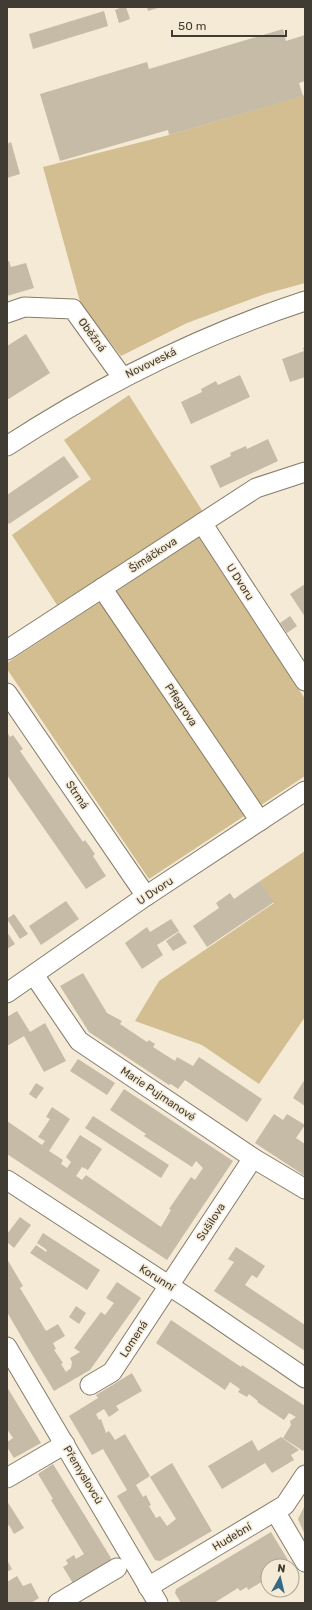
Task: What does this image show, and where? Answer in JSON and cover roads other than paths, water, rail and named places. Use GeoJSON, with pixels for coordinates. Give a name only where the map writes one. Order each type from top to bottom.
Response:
{"type":"FeatureCollection","features":[{"type":"Feature","properties":{"kind":"street","name":"Novoveská"},"geometry":{"type":"LineString","coordinates":[[7,446],[122,377],[196,341],[267,313],[305,301]]}},
{"type":"Feature","properties":{"kind":"street","name":"Oběžná"},"geometry":{"type":"LineString","coordinates":[[7,313],[24,307],[73,309],[122,377]]}},
{"type":"Feature","properties":{"kind":"street","name":"Šimáčkova"},"geometry":{"type":"LineString","coordinates":[[7,650],[256,488],[305,472]]}},
{"type":"Feature","properties":{"kind":"street","name":"U Dvoru"},"geometry":{"type":"LineString","coordinates":[[202,523],[305,681]]}},
{"type":"Feature","properties":{"kind":"street","name":"Pflegrova"},"geometry":{"type":"LineString","coordinates":[[102,588],[260,822]]}},
{"type":"Feature","properties":{"kind":"street","name":"Strmá"},"geometry":{"type":"LineString","coordinates":[[7,693],[146,896]]}},
{"type":"Feature","properties":{"kind":"street","name":"U Dvoru"},"geometry":{"type":"LineString","coordinates":[[7,993],[146,896],[305,791]]}},
{"type":"Feature","properties":{"kind":"street","name":"Marie Pujmanové"},"geometry":{"type":"LineString","coordinates":[[34,975],[78,1041],[253,1158],[305,1189]]}},
{"type":"Feature","properties":{"kind":"street","name":"Sušilova"},"geometry":{"type":"LineString","coordinates":[[169,1286],[253,1158]]}},
{"type":"Feature","properties":{"kind":"street","name":"Korunní"},"geometry":{"type":"LineString","coordinates":[[7,1180],[169,1286],[305,1378]]}},
{"type":"Feature","properties":{"kind":"street","name":"Lomená"},"geometry":{"type":"LineString","coordinates":[[90,1385],[112,1372],[169,1286]]}},
{"type":"Feature","properties":{"kind":"street","name":"Přemyslovců"},"geometry":{"type":"LineString","coordinates":[[7,1347],[158,1603]]}},
{"type":"Feature","properties":{"kind":"street"},"geometry":{"type":"LineString","coordinates":[[7,1478],[65,1444]]}},
{"type":"Feature","properties":{"kind":"street","name":"Hudební"},"geometry":{"type":"LineString","coordinates":[[148,1587],[286,1505],[305,1475]]}},
{"type":"Feature","properties":{"kind":"street"},"geometry":{"type":"LineString","coordinates":[[275,1512],[305,1562]]}},
{"type":"Feature","properties":{"kind":"street"},"geometry":{"type":"LineString","coordinates":[[58,1603],[117,1568]]}}]}
